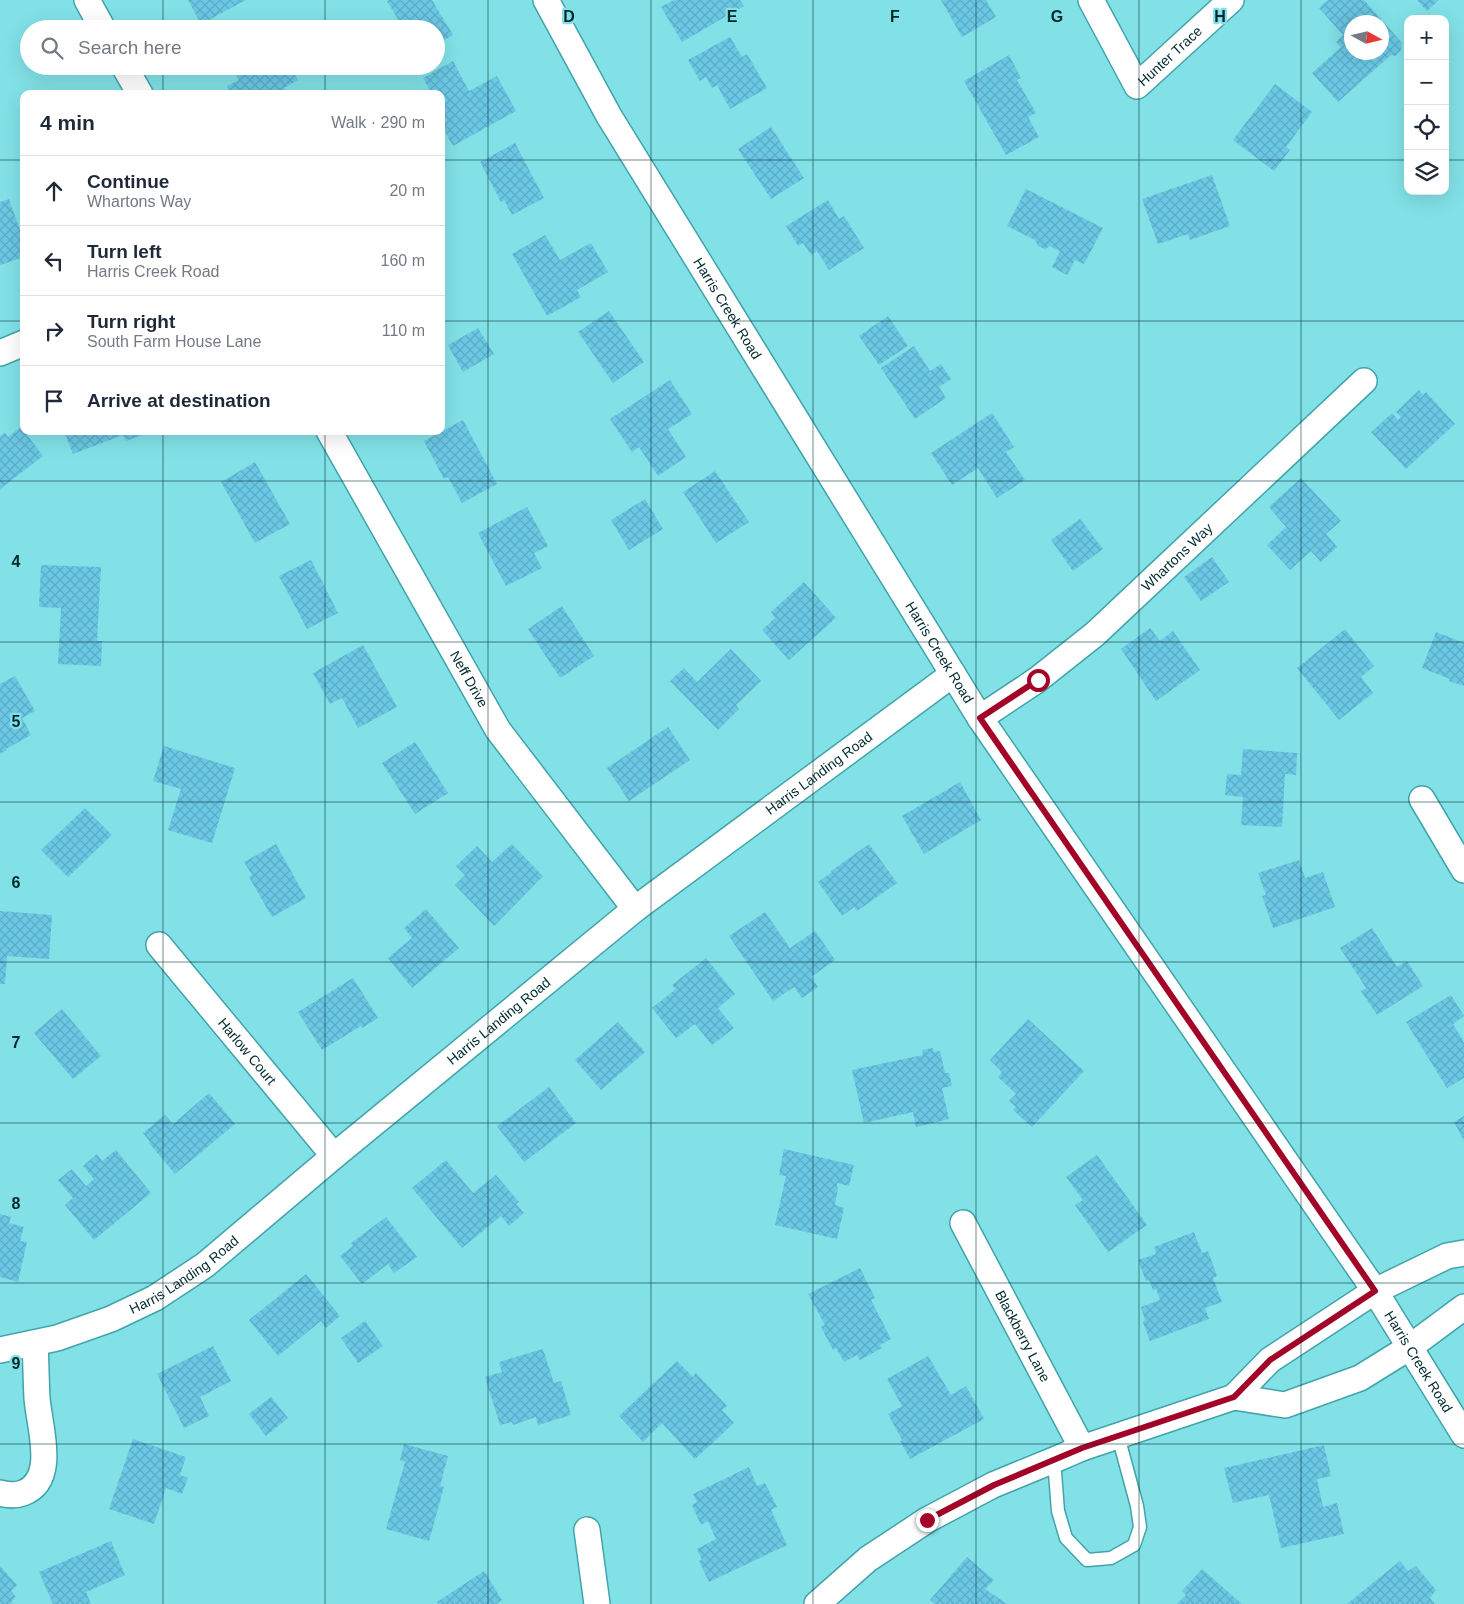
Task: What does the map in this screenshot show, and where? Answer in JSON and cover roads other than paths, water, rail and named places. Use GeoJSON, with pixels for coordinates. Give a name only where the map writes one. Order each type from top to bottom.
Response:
{"type":"FeatureCollection","features":[{"type":"Feature","properties":{"kind":"street"},"geometry":{"type":"LineString","coordinates":[[87,0],[98,20]]}},
{"type":"Feature","properties":{"kind":"street","name":"Harris Creek Road"},"geometry":{"type":"LineString","coordinates":[[546,0],[609,116],[980,718],[1375,1291],[1464,1435]]}},
{"type":"Feature","properties":{"kind":"street","name":"Hunter Trace"},"geometry":{"type":"LineString","coordinates":[[1090,0],[1137,86],[1232,0]]}},
{"type":"Feature","properties":{"kind":"street"},"geometry":{"type":"LineString","coordinates":[[129,75],[138,90]]}},
{"type":"Feature","properties":{"kind":"street"},"geometry":{"type":"LineString","coordinates":[[0,353],[20,345]]}},
{"type":"Feature","properties":{"kind":"street","name":"Whartons Way"},"geometry":{"type":"LineString","coordinates":[[980,718],[1038,680],[1095,634],[1364,382]]}},
{"type":"Feature","properties":{"kind":"street","name":"Neff Drive"},"geometry":{"type":"LineString","coordinates":[[332,435],[498,730],[635,909]]}},
{"type":"Feature","properties":{"kind":"street","name":"Harris Landing Road"},"geometry":{"type":"LineString","coordinates":[[0,1350],[36,1344],[111,1319],[155,1298],[205,1264],[635,909],[953,674]]}},
{"type":"Feature","properties":{"kind":"street"},"geometry":{"type":"LineString","coordinates":[[1422,799],[1464,870]]}},
{"type":"Feature","properties":{"kind":"street","name":"Harlow Court"},"geometry":{"type":"LineString","coordinates":[[159,945],[334,1156]]}},
{"type":"Feature","properties":{"kind":"street","name":"Blackberry Lane"},"geometry":{"type":"LineString","coordinates":[[963,1223],[1082,1448]]}},
{"type":"Feature","properties":{"kind":"street"},"geometry":{"type":"LineString","coordinates":[[817,1604],[868,1560],[927,1520],[994,1485],[1082,1448],[1234,1397],[1270,1360],[1375,1291],[1447,1256],[1464,1252]]}},
{"type":"Feature","properties":{"kind":"street"},"geometry":{"type":"LineString","coordinates":[[1234,1397],[1285,1405],[1360,1378],[1410,1347],[1464,1308]]}},
{"type":"Feature","properties":{"kind":"street"},"geometry":{"type":"LineString","coordinates":[[0,1493],[17,1495],[28,1491],[39,1480],[43,1466],[44,1448],[37,1400],[36,1344]]}},
{"type":"Feature","properties":{"kind":"street"},"geometry":{"type":"LineString","coordinates":[[586,1530],[597,1604]]}},
{"type":"Feature","properties":{"kind":"lane"},"geometry":{"type":"LineString","coordinates":[[1054,1460],[1058,1511],[1066,1538],[1086,1560],[1111,1558],[1134,1545],[1140,1528],[1137,1506],[1118,1436]]}}]}
